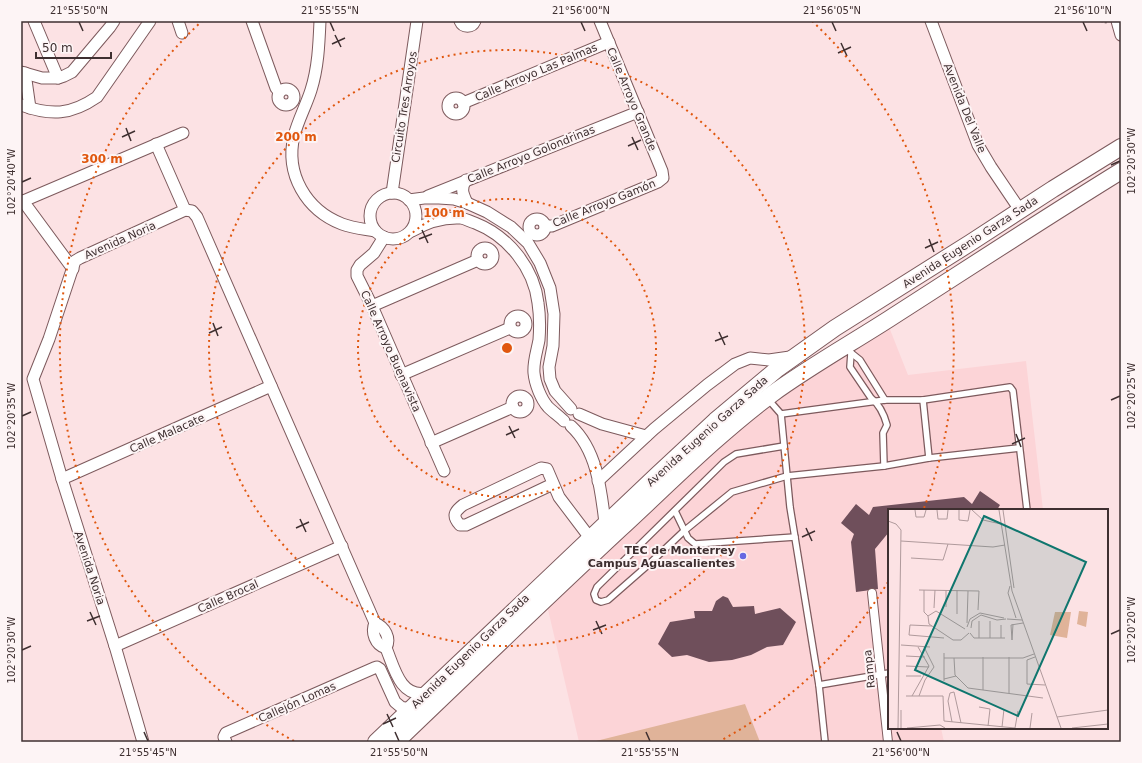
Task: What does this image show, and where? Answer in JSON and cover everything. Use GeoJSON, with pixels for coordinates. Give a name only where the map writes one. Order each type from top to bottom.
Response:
{"type":"FeatureCollection","features":[{"type":"Feature","properties":{"kind":"main road","name":"Avenida Eugenio Garza Sada"},"geometry":{"type":"LineString","coordinates":[[396,742],[546,598],[709,446],[767,398],[970,243],[1121,147]]}},
{"type":"Feature","properties":{"kind":"main road","name":"Avenida Eugenio Garza Sada"},"geometry":{"type":"LineString","coordinates":[[376,742],[605,523],[715,421],[794,357],[843,340],[1121,171]]}},
{"type":"Feature","properties":{"kind":"street"},"geometry":{"type":"LineString","coordinates":[[34,21],[58,78]]}},
{"type":"Feature","properties":{"kind":"street"},"geometry":{"type":"LineString","coordinates":[[110,23],[72,72],[58,78],[42,78],[23,73],[26,106],[58,112],[71,110],[85,105],[97,97],[150,21]]}},
{"type":"Feature","properties":{"kind":"street"},"geometry":{"type":"LineString","coordinates":[[178,21],[182,33]]}},
{"type":"Feature","properties":{"kind":"street"},"geometry":{"type":"LineString","coordinates":[[252,21],[276,88],[280,92]]}},
{"type":"Feature","properties":{"kind":"street"},"geometry":{"type":"LineString","coordinates":[[320,21],[317,66],[311,91],[294,135],[292,151],[294,171],[301,189],[309,202],[328,218],[343,224],[379,234],[388,239],[402,238],[427,222],[462,218],[486,227],[509,244],[522,260],[532,280],[538,301],[540,324],[534,373],[536,383],[548,406],[583,438],[593,460],[605,523]]}},
{"type":"Feature","properties":{"kind":"street","name":"Circuito Tres Arroyos"},"geometry":{"type":"LineString","coordinates":[[392,193],[417,21]]}},
{"type":"Feature","properties":{"kind":"street"},"geometry":{"type":"LineString","coordinates":[[460,21],[461,24],[465,26],[470,26],[475,21]]}},
{"type":"Feature","properties":{"kind":"street","name":"Calle Arroyo Grande"},"geometry":{"type":"LineString","coordinates":[[600,21],[662,171],[663,178]]}},
{"type":"Feature","properties":{"kind":"street","name":"Avenida Del Valle"},"geometry":{"type":"LineString","coordinates":[[931,21],[978,145],[1020,210]]}},
{"type":"Feature","properties":{"kind":"street"},"geometry":{"type":"LineString","coordinates":[[1117,21],[1121,35]]}},
{"type":"Feature","properties":{"kind":"street","name":"Calle Arroyo Las Palmas"},"geometry":{"type":"LineString","coordinates":[[463,102],[609,42]]}},
{"type":"Feature","properties":{"kind":"street","name":"Calle Arroyo Golondrinas"},"geometry":{"type":"LineString","coordinates":[[424,198],[638,112]]}},
{"type":"Feature","properties":{"kind":"street"},"geometry":{"type":"LineString","coordinates":[[73,269],[22,202],[183,133]]}},
{"type":"Feature","properties":{"kind":"street"},"geometry":{"type":"LineString","coordinates":[[156,144],[185,210],[192,211],[197,217],[272,386],[375,623],[373,631],[374,636],[380,645],[386,648],[404,687],[412,693],[426,693]]}},
{"type":"Feature","properties":{"kind":"street","name":"Calle Arroyo Gamón"},"geometry":{"type":"LineString","coordinates":[[545,226],[552,226],[658,182],[663,178]]}},
{"type":"Feature","properties":{"kind":"street"},"geometry":{"type":"LineString","coordinates":[[466,180],[463,185],[462,192],[467,203]]}},
{"type":"Feature","properties":{"kind":"street"},"geometry":{"type":"LineString","coordinates":[[379,234],[371,225],[371,209],[381,196],[392,193],[400,194],[410,200],[416,210],[415,224],[412,231]]}},
{"type":"Feature","properties":{"kind":"street"},"geometry":{"type":"LineString","coordinates":[[410,200],[424,198],[454,199],[467,203],[487,212],[511,227],[528,243],[540,263],[550,288],[554,314],[553,346],[549,367],[550,379],[555,391],[575,411],[595,420],[646,436]]}},
{"type":"Feature","properties":{"kind":"street","name":"Avenida Noria"},"geometry":{"type":"LineString","coordinates":[[143,742],[115,646],[62,479],[33,379],[76,261],[185,210]]}},
{"type":"Feature","properties":{"kind":"street","name":"Calle Arroyo Buenavista"},"geometry":{"type":"LineString","coordinates":[[379,234],[374,253],[360,265],[357,270],[357,276],[372,306],[444,471]]}},
{"type":"Feature","properties":{"kind":"street"},"geometry":{"type":"LineString","coordinates":[[372,306],[478,260]]}},
{"type":"Feature","properties":{"kind":"street"},"geometry":{"type":"LineString","coordinates":[[402,375],[510,328]]}},
{"type":"Feature","properties":{"kind":"street"},"geometry":{"type":"LineString","coordinates":[[598,481],[646,436],[707,385],[735,364],[750,358],[778,359],[794,357]]}},
{"type":"Feature","properties":{"kind":"street","name":"Calle Malacate"},"geometry":{"type":"LineString","coordinates":[[62,479],[272,386]]}},
{"type":"Feature","properties":{"kind":"street"},"geometry":{"type":"LineString","coordinates":[[431,443],[513,407]]}},
{"type":"Feature","properties":{"kind":"street"},"geometry":{"type":"LineString","coordinates":[[583,438],[584,427],[587,423],[595,420]]}},
{"type":"Feature","properties":{"kind":"street"},"geometry":{"type":"LineString","coordinates":[[553,484],[466,525],[460,525],[456,520],[455,515],[457,509],[462,505],[541,468],[547,469],[559,497],[590,538]]}},
{"type":"Feature","properties":{"kind":"street","name":"Calle Brocal"},"geometry":{"type":"LineString","coordinates":[[115,646],[342,546]]}},
{"type":"Feature","properties":{"kind":"street","name":"Rampa"},"geometry":{"type":"LineString","coordinates":[[872,593],[888,742]]}},
{"type":"Feature","properties":{"kind":"street","name":"Callejón Lomas"},"geometry":{"type":"LineString","coordinates":[[226,742],[224,737],[226,733],[374,668],[380,669],[395,702],[401,707],[410,709]]}},
{"type":"Feature","properties":{"kind":"lane"},"geometry":{"type":"LineString","coordinates":[[843,340],[860,360],[885,400]]}},
{"type":"Feature","properties":{"kind":"lane"},"geometry":{"type":"LineString","coordinates":[[843,340],[850,366],[871,398],[884,413],[887,425],[883,433],[884,466]]}},
{"type":"Feature","properties":{"kind":"lane"},"geometry":{"type":"LineString","coordinates":[[780,414],[885,400],[923,400],[1010,387],[1013,391],[1027,509]]}},
{"type":"Feature","properties":{"kind":"lane"},"geometry":{"type":"LineString","coordinates":[[767,398],[780,414],[795,537],[819,685],[825,742]]}},
{"type":"Feature","properties":{"kind":"lane"},"geometry":{"type":"LineString","coordinates":[[923,400],[929,458]]}},
{"type":"Feature","properties":{"kind":"lane"},"geometry":{"type":"LineString","coordinates":[[784,446],[736,454],[724,462],[597,587],[594,594],[596,600],[601,602],[608,600],[684,531],[732,492],[787,476],[884,466],[929,458],[1019,448]]}},
{"type":"Feature","properties":{"kind":"lane"},"geometry":{"type":"LineString","coordinates":[[675,511],[688,538],[695,544],[795,537]]}},
{"type":"Feature","properties":{"kind":"lane"},"geometry":{"type":"LineString","coordinates":[[819,685],[888,672]]}},
{"type":"Feature","properties":{"kind":"shaded area","name":"TEC de Monterrey Campus Aguascalientes"},"geometry":{"type":"Polygon","coordinates":[[[889,327],[908,375],[1026,361],[1043,509],[888,509],[888,729],[941,729],[944,742],[579,742],[546,601],[775,396],[889,327]]]}},
{"type":"Feature","properties":{"kind":"shaded area"},"geometry":{"type":"Polygon","coordinates":[[[745,704],[760,742],[592,742],[745,704]]]}},
{"type":"Feature","properties":{"kind":"building"},"geometry":{"type":"Polygon","coordinates":[[[980,491],[1000,505],[998,509],[888,509],[888,533],[875,549],[878,589],[856,592],[851,542],[854,534],[841,523],[856,504],[869,515],[873,507],[964,497],[972,504],[980,491]]]}},
{"type":"Feature","properties":{"kind":"building"},"geometry":{"type":"Polygon","coordinates":[[[723,596],[728,598],[733,607],[754,606],[755,614],[780,608],[796,622],[783,645],[767,647],[751,655],[732,660],[709,662],[687,655],[672,657],[658,644],[670,622],[695,618],[694,611],[712,611],[716,601],[723,596]]]}},
{"type":"Feature","properties":{"kind":"place","name":"TEC de Monterrey Campus Aguascalientes"},"geometry":{"type":"Point","coordinates":[743,556]}}]}
